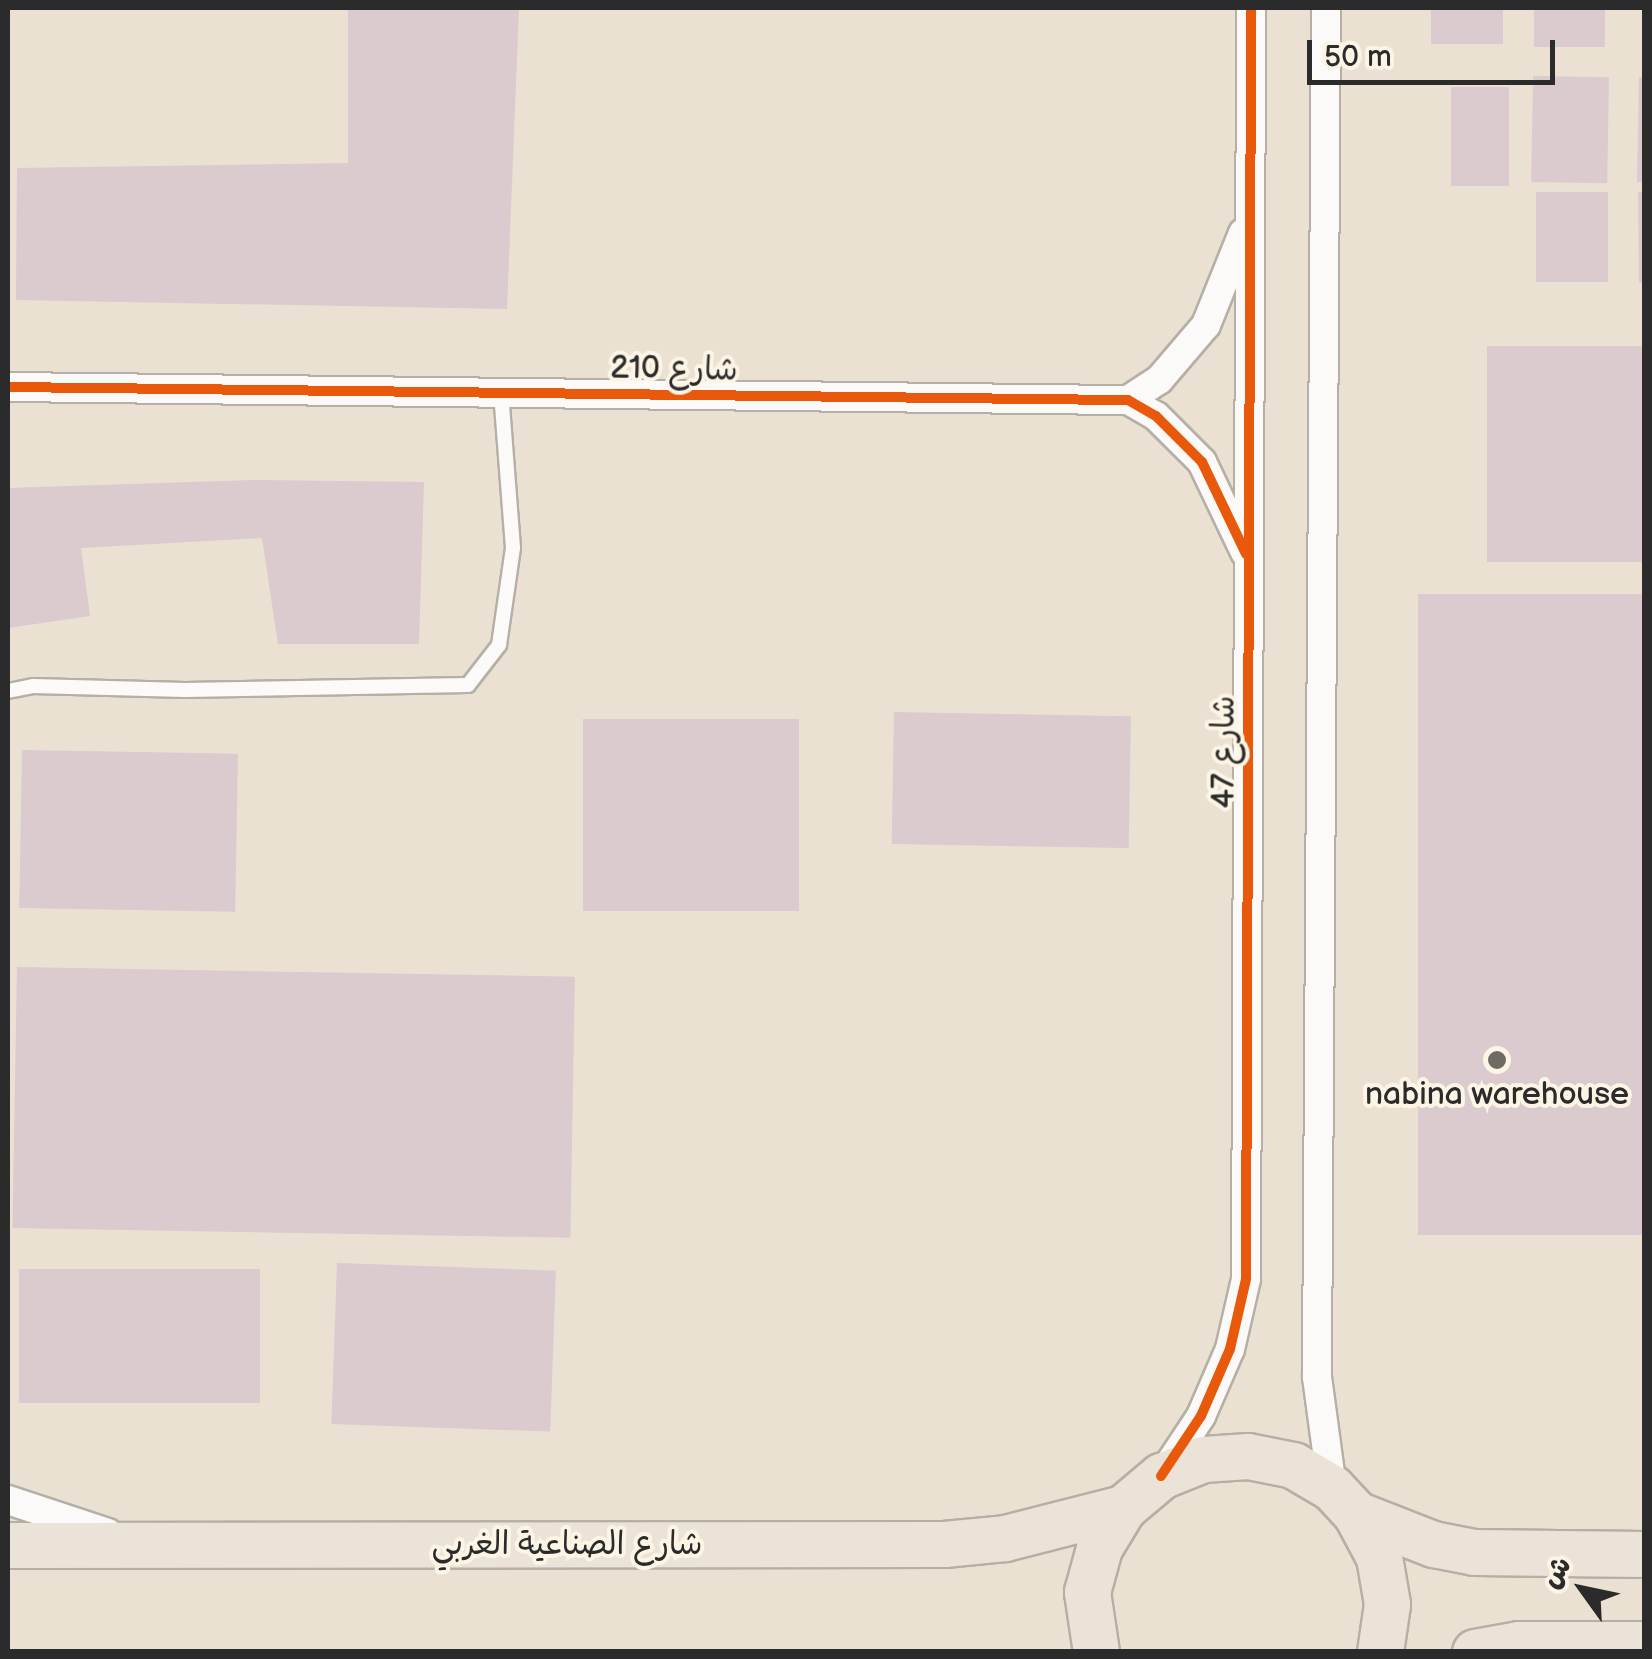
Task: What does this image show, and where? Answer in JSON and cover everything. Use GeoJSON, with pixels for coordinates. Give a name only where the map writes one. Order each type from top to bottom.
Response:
{"type":"FeatureCollection","features":[{"type":"Feature","properties":{"kind":"main road"},"geometry":{"type":"LineString","coordinates":[[1096,1652],[1088,1592],[1099,1548],[1123,1508],[1161,1476],[1203,1459],[1248,1456],[1292,1465],[1344,1501],[1433,1544],[1474,1552],[1644,1554]]}},
{"type":"Feature","properties":{"kind":"main road"},"geometry":{"type":"LineString","coordinates":[[1344,1501],[1379,1556],[1387,1604],[1380,1652]]}},
{"type":"Feature","properties":{"kind":"main road","name":"شارع الصناعية الغربي"},"geometry":{"type":"LineString","coordinates":[[8,1545],[944,1544],[1005,1538],[1123,1508]]}},
{"type":"Feature","properties":{"kind":"main road"},"geometry":{"type":"LineString","coordinates":[[1475,1652],[1520,1644],[1644,1644]]}},
{"type":"Feature","properties":{"kind":"street","name":"شارع 47"},"geometry":{"type":"LineString","coordinates":[[1161,1476],[1201,1416],[1230,1349],[1246,1279],[1251,8]]}},
{"type":"Feature","properties":{"kind":"street"},"geometry":{"type":"LineString","coordinates":[[1326,8],[1316,1377],[1344,1501]]}},
{"type":"Feature","properties":{"kind":"street"},"geometry":{"type":"LineString","coordinates":[[1250,214],[1206,325],[1159,380],[1128,400],[1169,427],[1202,462],[1250,565]]}},
{"type":"Feature","properties":{"kind":"street","name":"شارع 210"},"geometry":{"type":"LineString","coordinates":[[8,387],[1128,400]]}},
{"type":"Feature","properties":{"kind":"street"},"geometry":{"type":"LineString","coordinates":[[8,1500],[147,1545]]}},
{"type":"Feature","properties":{"kind":"lane"},"geometry":{"type":"LineString","coordinates":[[8,690],[33,686],[185,690],[468,685],[500,644],[513,548],[501,393]]}},
{"type":"Feature","properties":{"kind":"building"},"geometry":{"type":"Polygon","coordinates":[[[348,8],[519,8],[507,309],[16,300],[17,168],[348,163],[348,8]]]}},
{"type":"Feature","properties":{"kind":"building"},"geometry":{"type":"Polygon","coordinates":[[[1431,8],[1503,8],[1503,44],[1431,44],[1431,8]]]}},
{"type":"Feature","properties":{"kind":"building"},"geometry":{"type":"Polygon","coordinates":[[[1534,8],[1605,8],[1605,47],[1534,47],[1534,8]]]}},
{"type":"Feature","properties":{"kind":"building"},"geometry":{"type":"Polygon","coordinates":[[[1533,76],[1609,77],[1607,183],[1531,182],[1533,76]]]}},
{"type":"Feature","properties":{"kind":"building"},"geometry":{"type":"Polygon","coordinates":[[[1639,77],[1644,77],[1644,182],[1637,182],[1639,77]]]}},
{"type":"Feature","properties":{"kind":"building"},"geometry":{"type":"Polygon","coordinates":[[[1451,87],[1509,87],[1509,186],[1451,186],[1451,87]]]}},
{"type":"Feature","properties":{"kind":"building"},"geometry":{"type":"Polygon","coordinates":[[[1536,192],[1608,192],[1608,282],[1536,282],[1536,192]]]}},
{"type":"Feature","properties":{"kind":"building"},"geometry":{"type":"Polygon","coordinates":[[[1638,192],[1644,192],[1644,283],[1639,283],[1638,192]]]}},
{"type":"Feature","properties":{"kind":"building"},"geometry":{"type":"Polygon","coordinates":[[[1487,346],[1644,346],[1644,562],[1487,562],[1487,346]]]}},
{"type":"Feature","properties":{"kind":"building"},"geometry":{"type":"Polygon","coordinates":[[[253,480],[424,482],[419,644],[278,644],[262,538],[81,548],[90,616],[8,628],[8,488],[253,480]]]}},
{"type":"Feature","properties":{"kind":"building"},"geometry":{"type":"Polygon","coordinates":[[[1418,594],[1644,594],[1644,1235],[1418,1235],[1418,594]]]}},
{"type":"Feature","properties":{"kind":"building"},"geometry":{"type":"Polygon","coordinates":[[[894,712],[1131,716],[1129,848],[892,844],[894,712]]]}},
{"type":"Feature","properties":{"kind":"building"},"geometry":{"type":"Polygon","coordinates":[[[583,719],[799,719],[799,911],[583,911],[583,719]]]}},
{"type":"Feature","properties":{"kind":"building"},"geometry":{"type":"Polygon","coordinates":[[[22,750],[238,754],[235,912],[19,908],[22,750]]]}},
{"type":"Feature","properties":{"kind":"building"},"geometry":{"type":"Polygon","coordinates":[[[17,967],[575,977],[570,1238],[12,1228],[17,967]]]}},
{"type":"Feature","properties":{"kind":"building"},"geometry":{"type":"Polygon","coordinates":[[[337,1263],[556,1271],[550,1432],[331,1424],[337,1263]]]}},
{"type":"Feature","properties":{"kind":"building"},"geometry":{"type":"Polygon","coordinates":[[[19,1269],[260,1269],[260,1403],[19,1403],[19,1269]]]}},
{"type":"Feature","properties":{"kind":"cycle path"},"geometry":{"type":"LineString","coordinates":[[1161,1476],[1201,1416],[1230,1349],[1246,1279],[1251,8]]}},
{"type":"Feature","properties":{"kind":"cycle path"},"geometry":{"type":"LineString","coordinates":[[8,387],[1128,400],[1156,416],[1202,462],[1246,554]]}},
{"type":"Feature","properties":{"kind":"place","name":"nabina warehouse"},"geometry":{"type":"Point","coordinates":[1497,1060]}}]}
